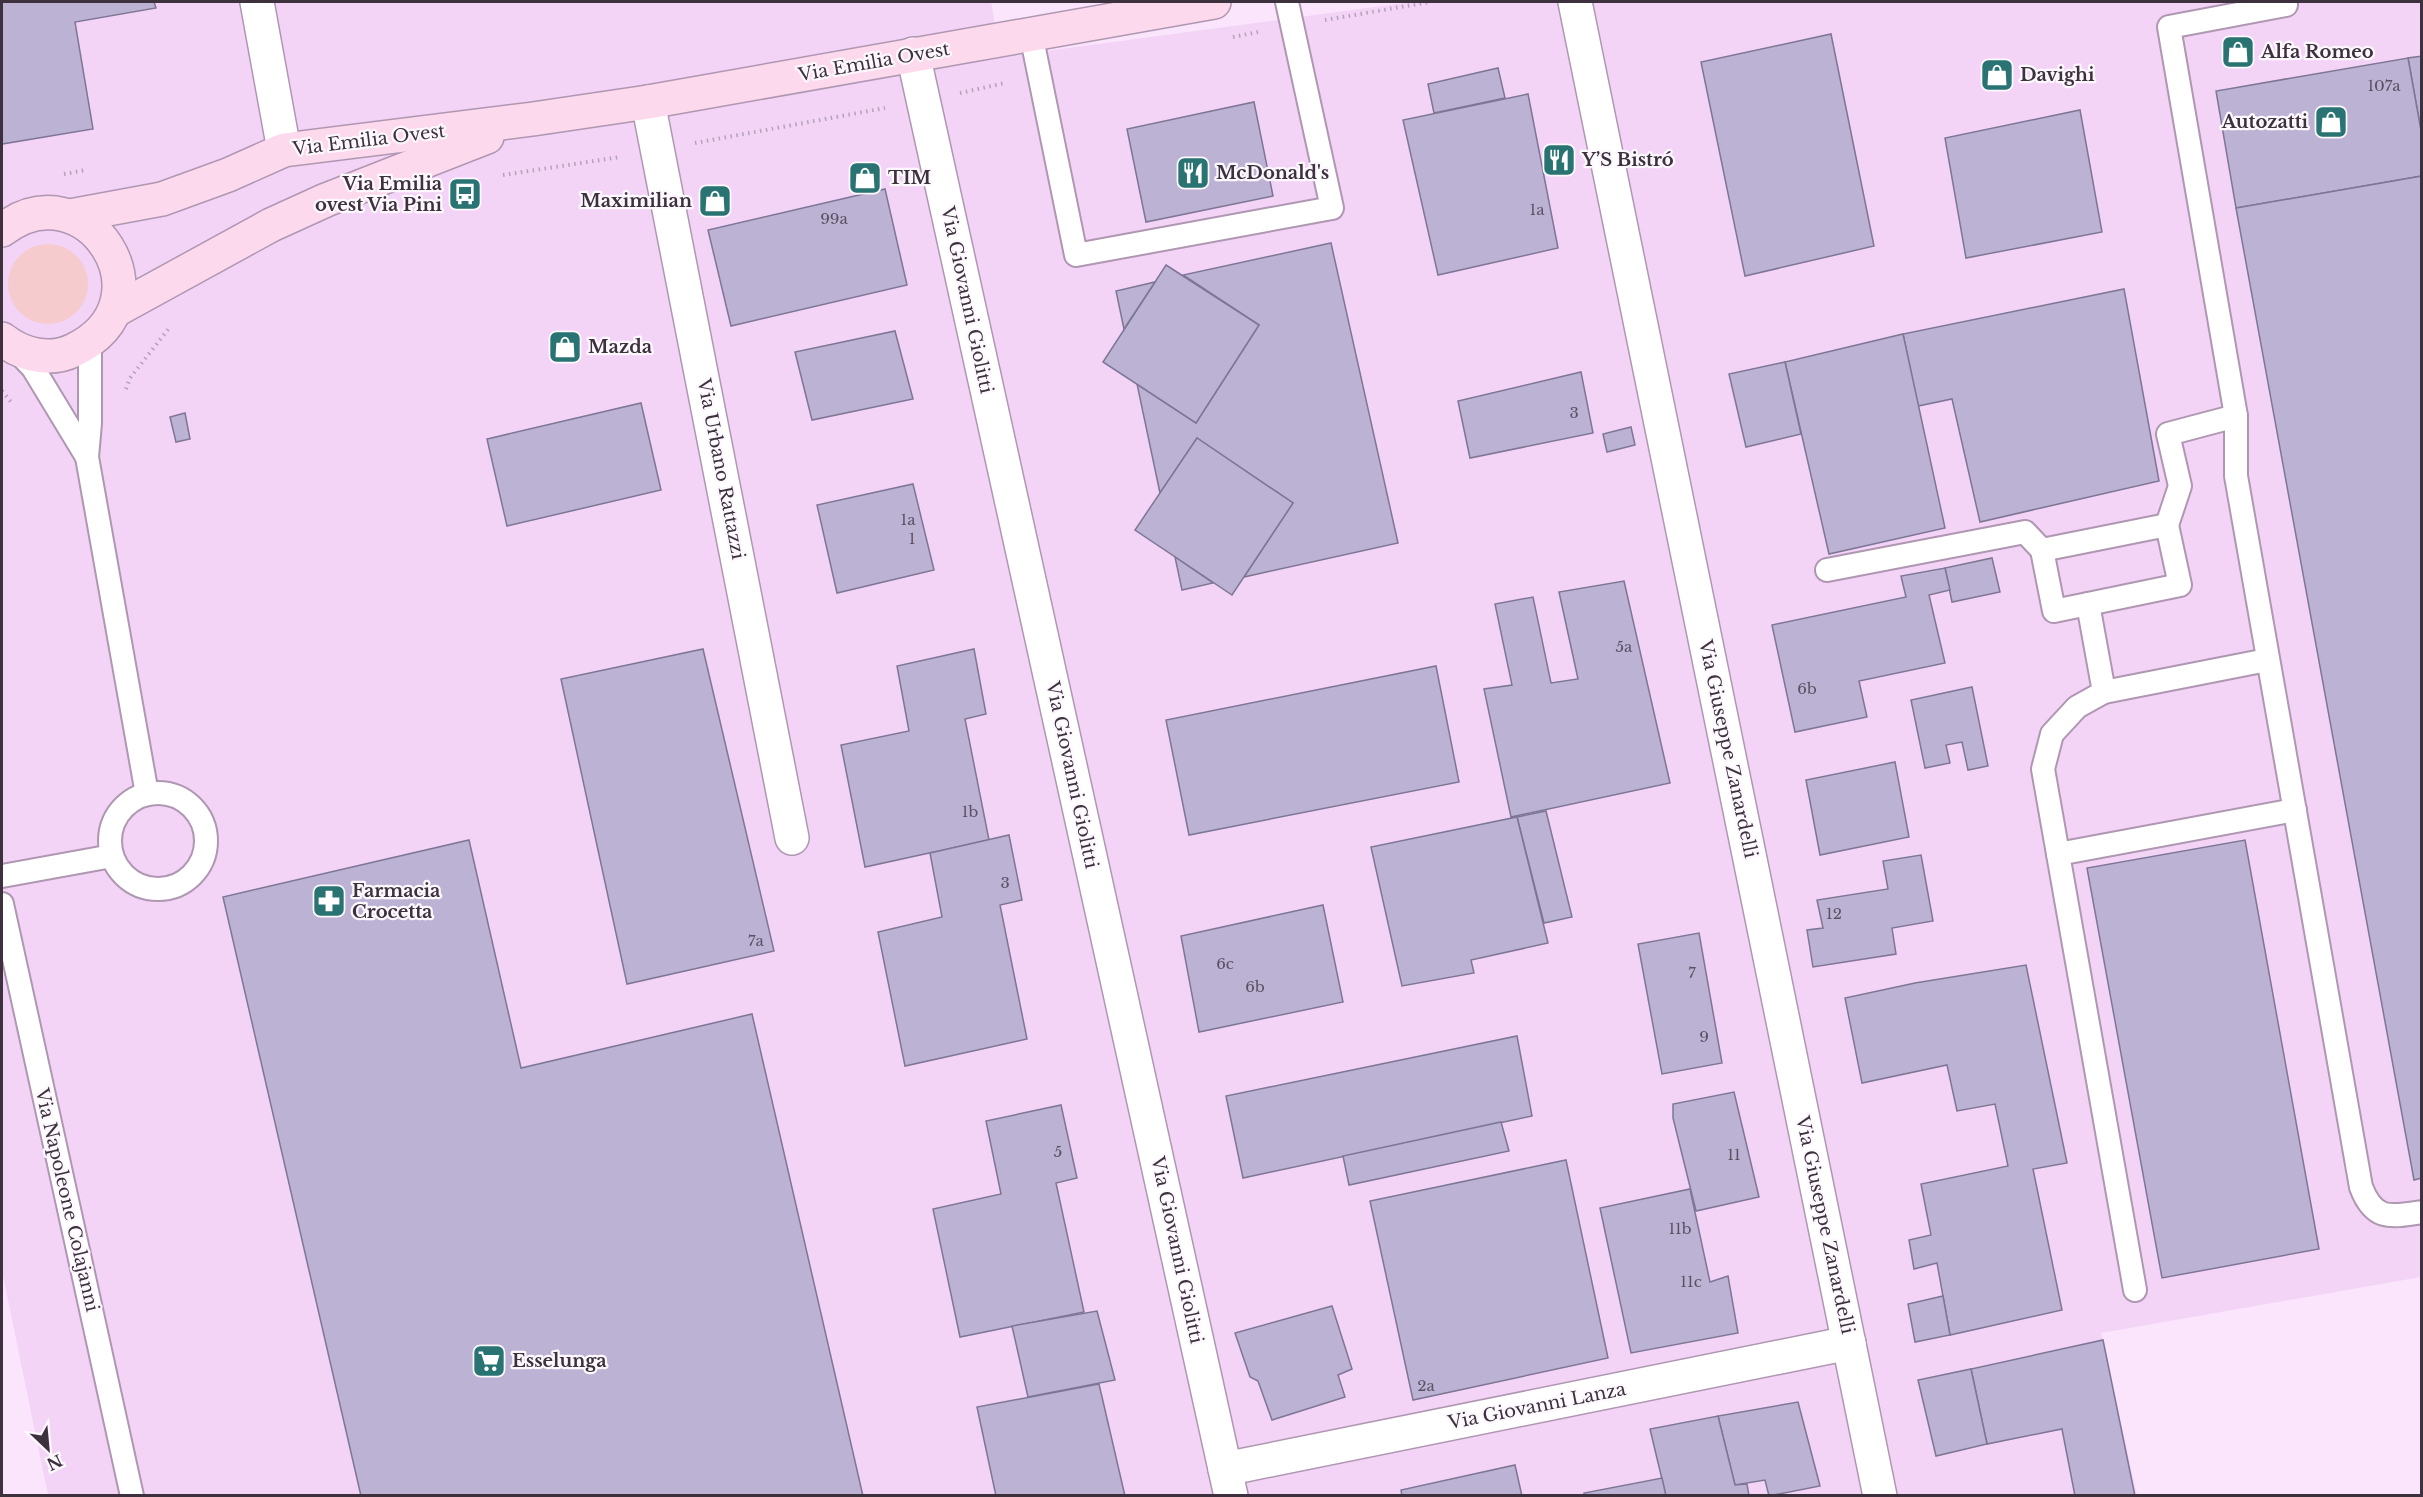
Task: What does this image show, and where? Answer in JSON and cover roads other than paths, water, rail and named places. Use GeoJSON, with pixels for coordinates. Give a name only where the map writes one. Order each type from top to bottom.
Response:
{"type":"FeatureCollection","features":[{"type":"Feature","properties":{"kind":"main road","name":"Via Emilia Ovest"},"geometry":{"type":"LineString","coordinates":[[70,216],[162,199],[228,175],[284,150],[533,119],[648,102],[1214,2]]}},
{"type":"Feature","properties":{"kind":"main road","name":"Via Emilia Ovest"},"geometry":{"type":"LineString","coordinates":[[116,310],[271,225],[533,119]]}},
{"type":"Feature","properties":{"kind":"main road","name":"Via Emilia Ovest"},"geometry":{"type":"LineString","coordinates":[[2,229],[24,217],[47,212],[70,216],[91,227],[107,244],[117,264],[120,287],[116,310],[105,328],[90,343],[66,354],[40,356],[8,344]]}},
{"type":"Feature","properties":{"kind":"street"},"geometry":{"type":"LineString","coordinates":[[257,2],[284,150]]}},
{"type":"Feature","properties":{"kind":"street","name":"Via Giuseppe Zanardelli"},"geometry":{"type":"LineString","coordinates":[[1575,2],[1880,1496]]}},
{"type":"Feature","properties":{"kind":"street","name":"Via Giovanni Giolitti"},"geometry":{"type":"LineString","coordinates":[[913,54],[1228,1482]]}},
{"type":"Feature","properties":{"kind":"street","name":"Via Urbano Rattazzi"},"geometry":{"type":"LineString","coordinates":[[648,102],[792,838]]}},
{"type":"Feature","properties":{"kind":"street","name":"Via Giovanni Lanza"},"geometry":{"type":"LineString","coordinates":[[1228,1482],[1849,1343]]}},
{"type":"Feature","properties":{"kind":"lane"},"geometry":{"type":"LineString","coordinates":[[1031,34],[1076,255],[1332,208],[1287,2]]}},
{"type":"Feature","properties":{"kind":"lane"},"geometry":{"type":"LineString","coordinates":[[2292,3],[2169,27],[2236,416],[2236,476],[2361,1187],[2367,1202],[2378,1214],[2396,1216],[2421,1212]]}},
{"type":"Feature","properties":{"kind":"lane"},"geometry":{"type":"LineString","coordinates":[[90,343],[90,423],[87,457],[147,794]]}},
{"type":"Feature","properties":{"kind":"lane"},"geometry":{"type":"LineString","coordinates":[[8,344],[33,368],[87,457]]}},
{"type":"Feature","properties":{"kind":"lane"},"geometry":{"type":"LineString","coordinates":[[1827,570],[2025,532],[2042,550],[2054,611],[2180,585],[2167,525],[2180,486],[2168,434],[2236,416]]}},
{"type":"Feature","properties":{"kind":"lane"},"geometry":{"type":"LineString","coordinates":[[2042,550],[2167,525]]}},
{"type":"Feature","properties":{"kind":"lane"},"geometry":{"type":"LineString","coordinates":[[2088,604],[2104,693]]}},
{"type":"Feature","properties":{"kind":"lane"},"geometry":{"type":"LineString","coordinates":[[2135,1290],[2043,769],[2052,734],[2076,706],[2104,693],[2267,660]]}},
{"type":"Feature","properties":{"kind":"lane"},"geometry":{"type":"LineString","coordinates":[[147,794],[163,794],[179,798],[192,807],[202,820],[206,835],[206,852],[200,867],[189,879],[175,887],[159,890],[144,888],[130,881],[119,870],[112,856],[110,840],[113,825],[120,811],[132,801],[147,794]]}},
{"type":"Feature","properties":{"kind":"lane"},"geometry":{"type":"LineString","coordinates":[[2058,854],[2295,810]]}},
{"type":"Feature","properties":{"kind":"lane"},"geometry":{"type":"LineString","coordinates":[[2,876],[112,856]]}},
{"type":"Feature","properties":{"kind":"lane","name":"Via Napoleone Colajanni"},"geometry":{"type":"LineString","coordinates":[[2,904],[132,1496]]}},
{"type":"Feature","properties":{"kind":"place","name":"Alfa Romeo"},"geometry":{"type":"Point","coordinates":[2238,52]}},
{"type":"Feature","properties":{"kind":"place","name":"Davighi"},"geometry":{"type":"Point","coordinates":[1997,75]}},
{"type":"Feature","properties":{"kind":"place","name":"Autozatti"},"geometry":{"type":"Point","coordinates":[2331,122]}},
{"type":"Feature","properties":{"kind":"place","name":"Y’S Bistró"},"geometry":{"type":"Point","coordinates":[1559,160]}},
{"type":"Feature","properties":{"kind":"place","name":"McDonald's"},"geometry":{"type":"Point","coordinates":[1193,173]}},
{"type":"Feature","properties":{"kind":"place","name":"TIM"},"geometry":{"type":"Point","coordinates":[865,178]}},
{"type":"Feature","properties":{"kind":"place","name":"Via Emilia ovest Via Pini"},"geometry":{"type":"Point","coordinates":[465,194]}},
{"type":"Feature","properties":{"kind":"place","name":"Maximilian"},"geometry":{"type":"Point","coordinates":[715,201]}},
{"type":"Feature","properties":{"kind":"place","name":"Mazda"},"geometry":{"type":"Point","coordinates":[565,347]}},
{"type":"Feature","properties":{"kind":"place","name":"Farmacia Crocetta"},"geometry":{"type":"Point","coordinates":[329,901]}},
{"type":"Feature","properties":{"kind":"place","name":"Esselunga"},"geometry":{"type":"Point","coordinates":[489,1361]}}]}
